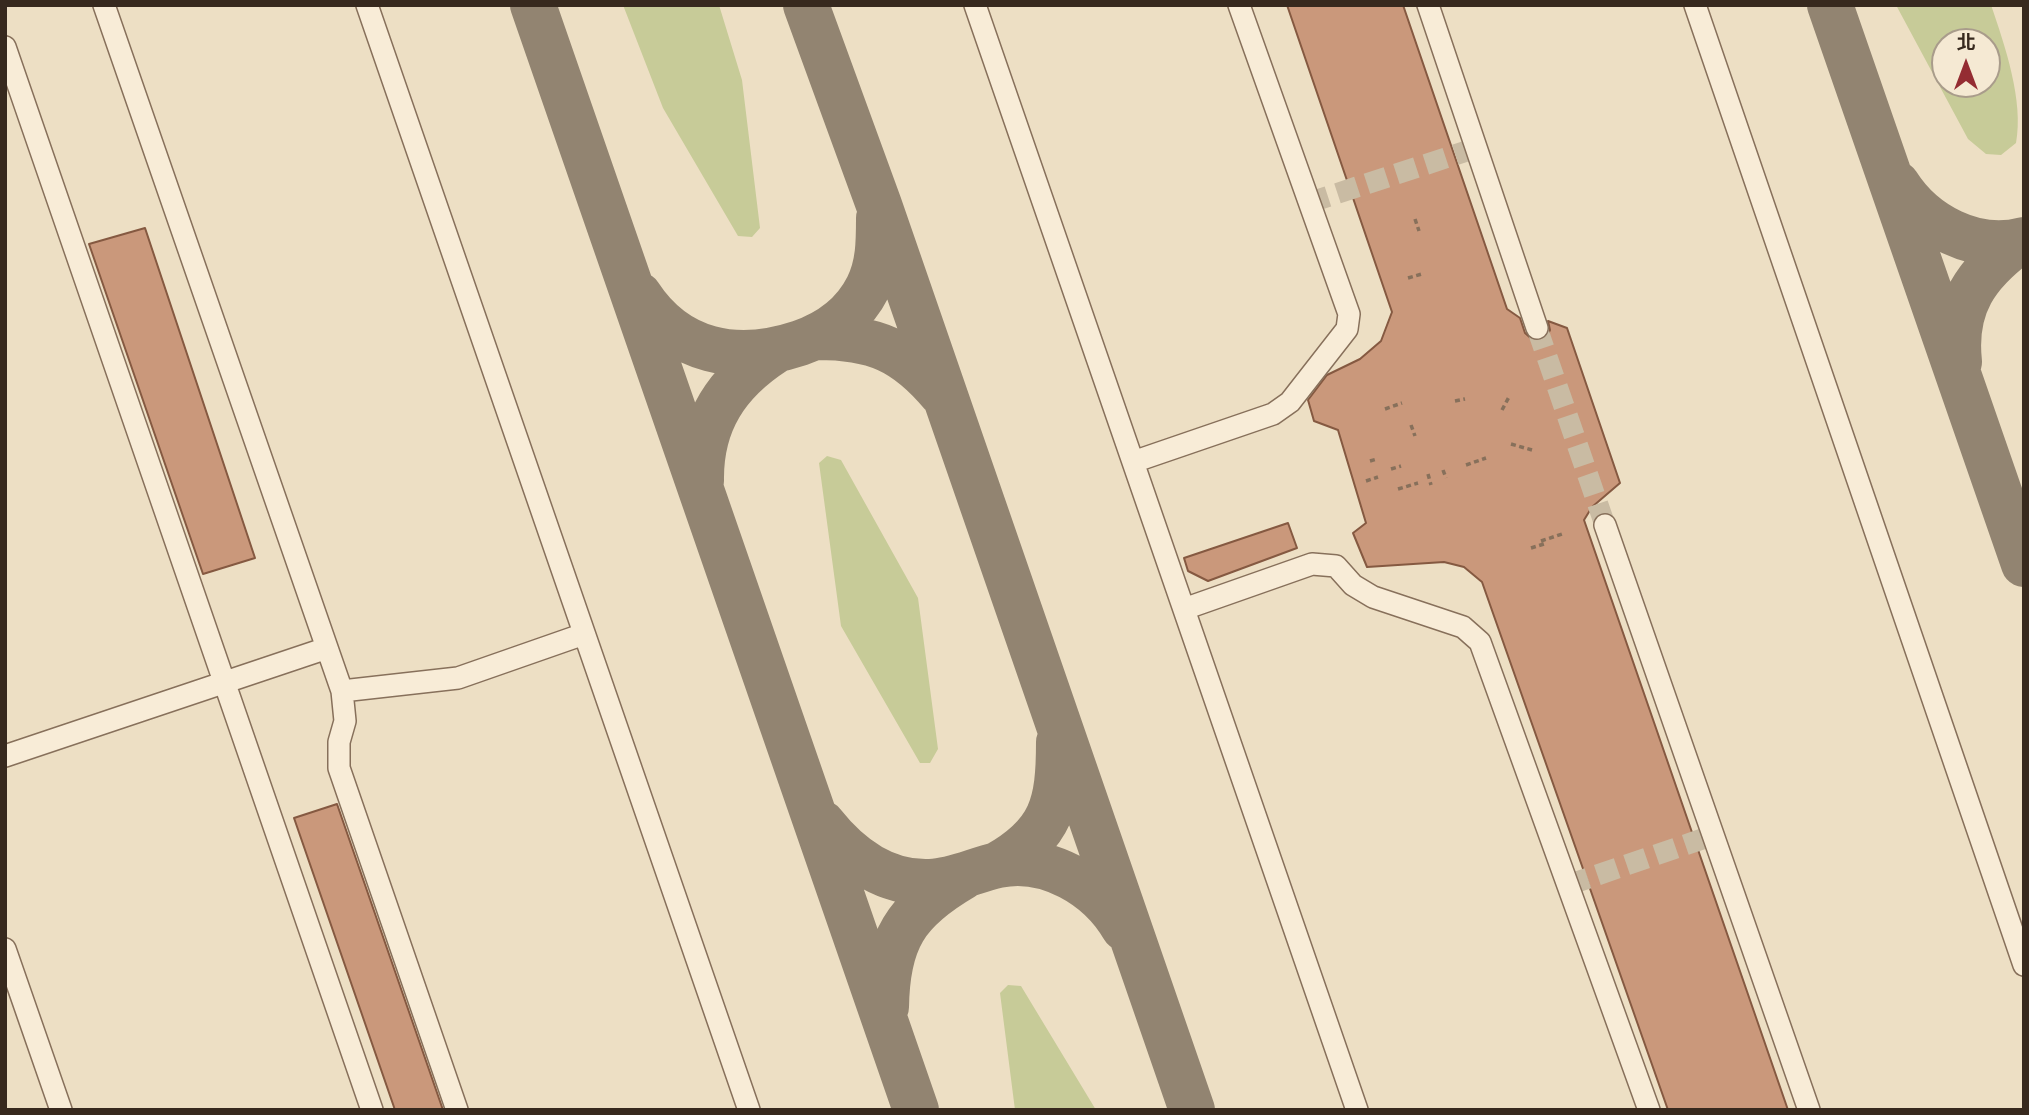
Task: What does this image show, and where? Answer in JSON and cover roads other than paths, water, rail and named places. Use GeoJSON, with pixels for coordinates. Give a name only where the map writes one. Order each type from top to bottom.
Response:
{"type":"FeatureCollection","features":[{"type":"Feature","properties":{"kind":"lane"},"geometry":{"type":"LineString","coordinates":[[104,5],[342,691],[345,722],[339,742],[338,768],[457,1110]]}},
{"type":"Feature","properties":{"kind":"lane"},"geometry":{"type":"LineString","coordinates":[[367,5],[749,1110]]}},
{"type":"Feature","properties":{"kind":"lane"},"geometry":{"type":"LineString","coordinates":[[975,5],[1357,1110]]}},
{"type":"Feature","properties":{"kind":"lane"},"geometry":{"type":"LineString","coordinates":[[1133,462],[1273,414],[1290,402],[1347,329],[1349,314],[1239,5]]}},
{"type":"Feature","properties":{"kind":"lane"},"geometry":{"type":"LineString","coordinates":[[1427,5],[1537,328]]}},
{"type":"Feature","properties":{"kind":"lane"},"geometry":{"type":"LineString","coordinates":[[1695,5],[2024,965]]}},
{"type":"Feature","properties":{"kind":"lane"},"geometry":{"type":"LineString","coordinates":[[5,47],[372,1110]]}},
{"type":"Feature","properties":{"kind":"lane"},"geometry":{"type":"LineString","coordinates":[[1605,525],[1810,1110]]}},
{"type":"Feature","properties":{"kind":"lane"},"geometry":{"type":"LineString","coordinates":[[1184,610],[1312,564],[1336,565],[1353,585],[1373,597],[1463,627],[1480,642],[1649,1110]]}},
{"type":"Feature","properties":{"kind":"lane"},"geometry":{"type":"LineString","coordinates":[[342,691],[458,678],[584,634]]}},
{"type":"Feature","properties":{"kind":"lane"},"geometry":{"type":"LineString","coordinates":[[5,756],[327,648]]}},
{"type":"Feature","properties":{"kind":"lane"},"geometry":{"type":"LineString","coordinates":[[5,949],[61,1110]]}},
{"type":"Feature","properties":{"kind":"tunnel"},"geometry":{"type":"LineString","coordinates":[[1308,203],[1476,148]]}},
{"type":"Feature","properties":{"kind":"tunnel"},"geometry":{"type":"LineString","coordinates":[[1537,328],[1605,525]]}},
{"type":"Feature","properties":{"kind":"tunnel"},"geometry":{"type":"LineString","coordinates":[[1568,885],[1714,835]]}}]}
